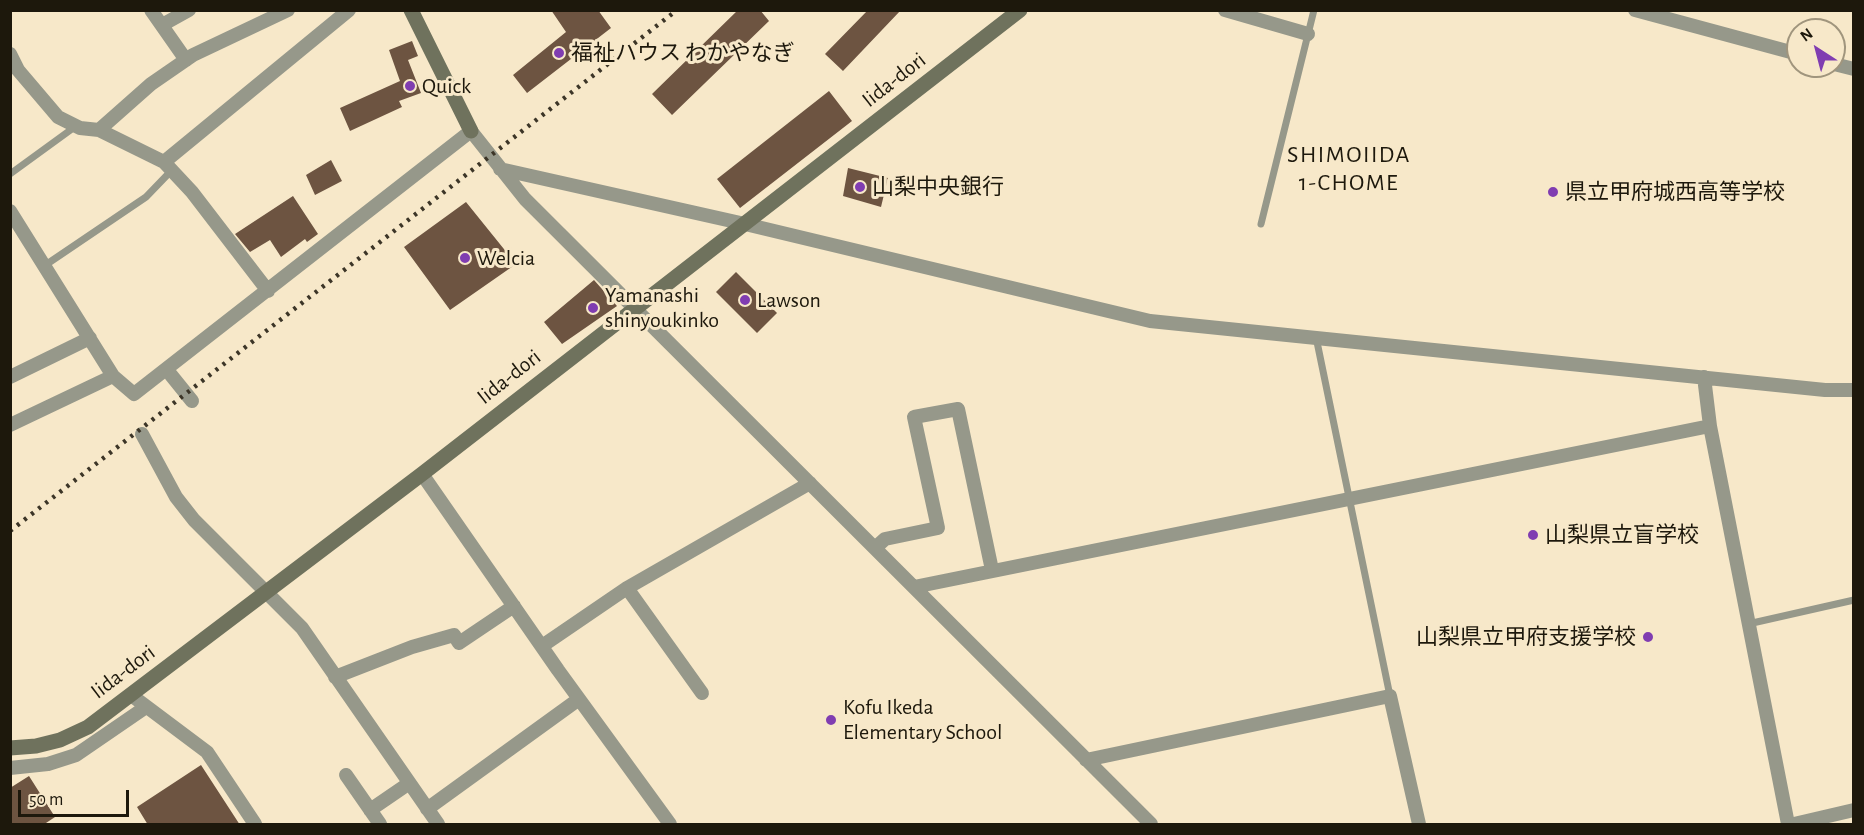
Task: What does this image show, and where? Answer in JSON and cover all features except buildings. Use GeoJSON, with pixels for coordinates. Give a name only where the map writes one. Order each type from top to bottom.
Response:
{"type":"FeatureCollection","features":[{"type":"Feature","properties":{"kind":"main road"},"geometry":{"type":"LineString","coordinates":[[411,10],[471,131]]}},
{"type":"Feature","properties":{"kind":"main road","name":"Iida-dori"},"geometry":{"type":"LineString","coordinates":[[10,748],[36,746],[60,740],[88,727],[422,474],[634,307],[745,224],[1020,10]]}},
{"type":"Feature","properties":{"kind":"street"},"geometry":{"type":"LineString","coordinates":[[151,10],[186,60]]}},
{"type":"Feature","properties":{"kind":"street"},"geometry":{"type":"LineString","coordinates":[[162,25],[189,10]]}},
{"type":"Feature","properties":{"kind":"street"},"geometry":{"type":"LineString","coordinates":[[99,130],[150,84],[186,60],[288,10]]}},
{"type":"Feature","properties":{"kind":"street"},"geometry":{"type":"LineString","coordinates":[[168,166],[349,10]]}},
{"type":"Feature","properties":{"kind":"street"},"geometry":{"type":"LineString","coordinates":[[1225,10],[1308,34]]}},
{"type":"Feature","properties":{"kind":"street"},"geometry":{"type":"LineString","coordinates":[[1635,10],[1786,51]]}},
{"type":"Feature","properties":{"kind":"street"},"geometry":{"type":"LineString","coordinates":[[10,54],[18,70],[58,117],[76,126],[99,130],[168,166],[192,192],[268,291]]}},
{"type":"Feature","properties":{"kind":"street"},"geometry":{"type":"LineString","coordinates":[[10,211],[113,376],[134,394],[471,131],[525,199],[914,586],[1150,825]]}},
{"type":"Feature","properties":{"kind":"street"},"geometry":{"type":"LineString","coordinates":[[500,169],[745,224],[1150,321],[1825,390],[1854,390]]}},
{"type":"Feature","properties":{"kind":"street"},"geometry":{"type":"LineString","coordinates":[[10,377],[90,338]]}},
{"type":"Feature","properties":{"kind":"street"},"geometry":{"type":"LineString","coordinates":[[171,375],[192,401]]}},
{"type":"Feature","properties":{"kind":"street"},"geometry":{"type":"LineString","coordinates":[[10,425],[113,376]]}},
{"type":"Feature","properties":{"kind":"street"},"geometry":{"type":"LineString","coordinates":[[1704,377],[1710,426],[1788,825]]}},
{"type":"Feature","properties":{"kind":"street"},"geometry":{"type":"LineString","coordinates":[[875,548],[885,539],[938,528],[914,417],[958,409],[992,570]]}},
{"type":"Feature","properties":{"kind":"street"},"geometry":{"type":"LineString","coordinates":[[914,586],[1710,426]]}},
{"type":"Feature","properties":{"kind":"street"},"geometry":{"type":"LineString","coordinates":[[142,434],[176,497],[194,520],[302,628],[438,825]]}},
{"type":"Feature","properties":{"kind":"street"},"geometry":{"type":"LineString","coordinates":[[422,474],[670,825]]}},
{"type":"Feature","properties":{"kind":"street"},"geometry":{"type":"LineString","coordinates":[[542,646],[627,588],[810,483]]}},
{"type":"Feature","properties":{"kind":"street"},"geometry":{"type":"LineString","coordinates":[[627,588],[702,693]]}},
{"type":"Feature","properties":{"kind":"street"},"geometry":{"type":"LineString","coordinates":[[335,677],[411,647],[454,635],[459,643],[514,606]]}},
{"type":"Feature","properties":{"kind":"street"},"geometry":{"type":"LineString","coordinates":[[1086,760],[1390,696],[1419,825]]}},
{"type":"Feature","properties":{"kind":"street"},"geometry":{"type":"LineString","coordinates":[[126,699],[146,707],[207,752],[255,825]]}},
{"type":"Feature","properties":{"kind":"street"},"geometry":{"type":"LineString","coordinates":[[427,809],[579,699]]}},
{"type":"Feature","properties":{"kind":"street"},"geometry":{"type":"LineString","coordinates":[[10,768],[48,764],[76,755],[146,707]]}},
{"type":"Feature","properties":{"kind":"street"},"geometry":{"type":"LineString","coordinates":[[346,775],[380,825]]}},
{"type":"Feature","properties":{"kind":"street"},"geometry":{"type":"LineString","coordinates":[[370,810],[408,784]]}},
{"type":"Feature","properties":{"kind":"street"},"geometry":{"type":"LineString","coordinates":[[1794,825],[1854,810]]}},
{"type":"Feature","properties":{"kind":"lane"},"geometry":{"type":"LineString","coordinates":[[1261,224],[1314,10]]}},
{"type":"Feature","properties":{"kind":"lane"},"geometry":{"type":"LineString","coordinates":[[10,174],[76,126]]}},
{"type":"Feature","properties":{"kind":"lane"},"geometry":{"type":"LineString","coordinates":[[44,266],[146,197],[168,166]]}},
{"type":"Feature","properties":{"kind":"lane"},"geometry":{"type":"LineString","coordinates":[[1316,337],[1390,696]]}},
{"type":"Feature","properties":{"kind":"lane"},"geometry":{"type":"LineString","coordinates":[[1748,624],[1854,600]]}},
{"type":"Feature","properties":{"kind":"railway"},"geometry":{"type":"LineString","coordinates":[[10,531],[677,10]]}},
{"type":"Feature","properties":{"kind":"place","name":"福祉ハウス わかやなぎ"},"geometry":{"type":"Point","coordinates":[559,53]}},
{"type":"Feature","properties":{"kind":"place","name":"Quick"},"geometry":{"type":"Point","coordinates":[410,86]}},
{"type":"Feature","properties":{"kind":"place","name":"山梨中央銀行"},"geometry":{"type":"Point","coordinates":[860,187]}},
{"type":"Feature","properties":{"kind":"place","name":"県立甲府城西高等学校"},"geometry":{"type":"Point","coordinates":[1553,192]}},
{"type":"Feature","properties":{"kind":"place","name":"Welcia"},"geometry":{"type":"Point","coordinates":[465,258]}},
{"type":"Feature","properties":{"kind":"place","name":"Lawson"},"geometry":{"type":"Point","coordinates":[745,300]}},
{"type":"Feature","properties":{"kind":"place","name":"Yamanashi shinyoukinko"},"geometry":{"type":"Point","coordinates":[593,308]}},
{"type":"Feature","properties":{"kind":"place","name":"山梨県立盲学校"},"geometry":{"type":"Point","coordinates":[1533,535]}},
{"type":"Feature","properties":{"kind":"place","name":"山梨県立甲府支援学校"},"geometry":{"type":"Point","coordinates":[1648,637]}},
{"type":"Feature","properties":{"kind":"place","name":"Kofu Ikeda Elementary School"},"geometry":{"type":"Point","coordinates":[831,720]}},
{"type":"Feature","properties":{"kind":"district","name":"SHIMOIIDA 1-CHOME"},"geometry":{"type":"Point","coordinates":[1349,169]}}]}
